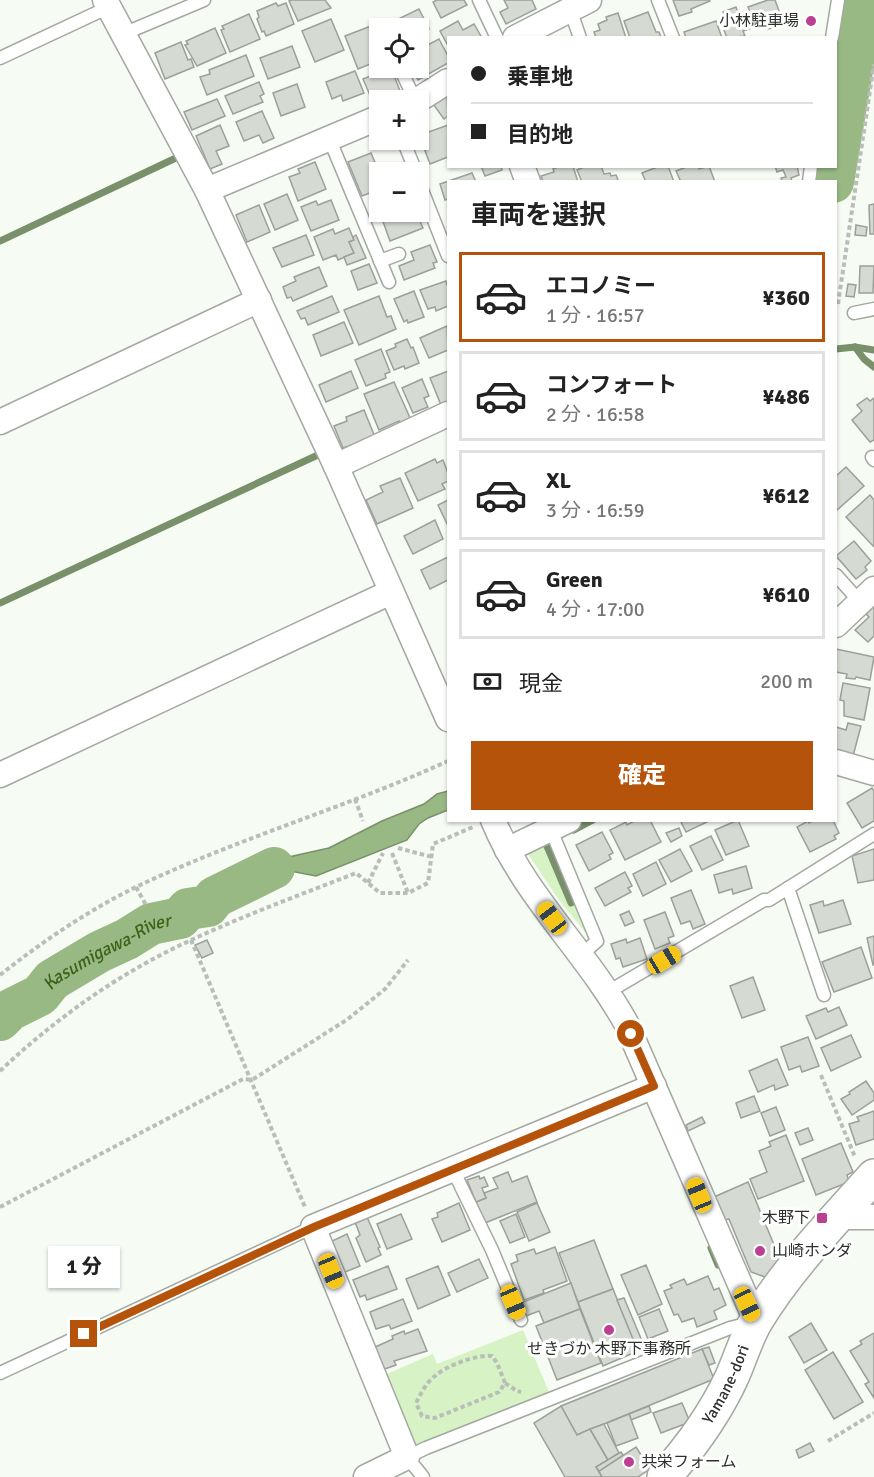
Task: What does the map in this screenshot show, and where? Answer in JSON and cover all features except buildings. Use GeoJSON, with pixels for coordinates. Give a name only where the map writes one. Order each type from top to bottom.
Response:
{"type":"FeatureCollection","features":[{"type":"Feature","properties":{"kind":"street"},"geometry":{"type":"LineString","coordinates":[[107,3],[207,190],[336,465],[391,592],[439,682],[447,715]]}},
{"type":"Feature","properties":{"kind":"street"},"geometry":{"type":"LineString","coordinates":[[519,36],[582,3]]}},
{"type":"Feature","properties":{"kind":"street"},"geometry":{"type":"LineString","coordinates":[[429,93],[447,82]]}},
{"type":"Feature","properties":{"kind":"street"},"geometry":{"type":"LineString","coordinates":[[207,190],[369,122]]}},
{"type":"Feature","properties":{"kind":"street"},"geometry":{"type":"LineString","coordinates":[[0,422],[259,300]]}},
{"type":"Feature","properties":{"kind":"street"},"geometry":{"type":"LineString","coordinates":[[336,465],[447,414]]}},
{"type":"Feature","properties":{"kind":"street"},"geometry":{"type":"LineString","coordinates":[[0,775],[391,592]]}},
{"type":"Feature","properties":{"kind":"street"},"geometry":{"type":"LineString","coordinates":[[837,624],[867,596]]}},
{"type":"Feature","properties":{"kind":"street"},"geometry":{"type":"LineString","coordinates":[[837,762],[874,773]]}},
{"type":"Feature","properties":{"kind":"street"},"geometry":{"type":"LineString","coordinates":[[494,822],[528,887],[608,992],[629,1030],[699,1195],[756,1321]]}},
{"type":"Feature","properties":{"kind":"street"},"geometry":{"type":"LineString","coordinates":[[507,850],[560,825]]}},
{"type":"Feature","properties":{"kind":"street"},"geometry":{"type":"LineString","coordinates":[[366,1477],[407,1457],[314,1227],[654,1086]]}},
{"type":"Feature","properties":{"kind":"street","name":"Yamane-dori"},"geometry":{"type":"LineString","coordinates":[[676,1470],[721,1399],[732,1377],[743,1345],[756,1321],[786,1278],[838,1217],[865,1168]]}},
{"type":"Feature","properties":{"kind":"street"},"geometry":{"type":"LineString","coordinates":[[838,1217],[874,1217]]}},
{"type":"Feature","properties":{"kind":"lane"},"geometry":{"type":"LineString","coordinates":[[123,34],[204,0]]}},
{"type":"Feature","properties":{"kind":"lane"},"geometry":{"type":"LineString","coordinates":[[479,0],[496,36]]}},
{"type":"Feature","properties":{"kind":"lane"},"geometry":{"type":"LineString","coordinates":[[658,0],[672,36]]}},
{"type":"Feature","properties":{"kind":"lane"},"geometry":{"type":"LineString","coordinates":[[832,36],[838,0]]}},
{"type":"Feature","properties":{"kind":"lane"},"geometry":{"type":"LineString","coordinates":[[0,58],[107,3]]}},
{"type":"Feature","properties":{"kind":"lane"},"geometry":{"type":"LineString","coordinates":[[580,36],[582,3]]}},
{"type":"Feature","properties":{"kind":"lane"},"geometry":{"type":"LineString","coordinates":[[329,138],[389,282]]}},
{"type":"Feature","properties":{"kind":"lane"},"geometry":{"type":"LineString","coordinates":[[429,208],[447,253]]}},
{"type":"Feature","properties":{"kind":"lane"},"geometry":{"type":"LineString","coordinates":[[380,261],[399,254]]}},
{"type":"Feature","properties":{"kind":"lane"},"geometry":{"type":"LineString","coordinates":[[854,313],[874,309]]}},
{"type":"Feature","properties":{"kind":"lane"},"geometry":{"type":"LineString","coordinates":[[837,576],[867,596]]}},
{"type":"Feature","properties":{"kind":"lane"},"geometry":{"type":"LineString","coordinates":[[560,825],[597,941],[581,955]]}},
{"type":"Feature","properties":{"kind":"lane"},"geometry":{"type":"LineString","coordinates":[[608,992],[764,900],[769,900],[874,834]]}},
{"type":"Feature","properties":{"kind":"lane"},"geometry":{"type":"LineString","coordinates":[[788,888],[824,995]]}},
{"type":"Feature","properties":{"kind":"lane"},"geometry":{"type":"LineString","coordinates":[[453,1170],[492,1250],[520,1320]]}},
{"type":"Feature","properties":{"kind":"lane"},"geometry":{"type":"LineString","coordinates":[[0,1373],[314,1227]]}},
{"type":"Feature","properties":{"kind":"lane"},"geometry":{"type":"LineString","coordinates":[[423,1477],[407,1457],[730,1328],[756,1321]]}},
{"type":"Feature","properties":{"kind":"path"},"geometry":{"type":"LineString","coordinates":[[837,308],[874,64]]}},
{"type":"Feature","properties":{"kind":"path"},"geometry":{"type":"LineString","coordinates":[[0,975],[61,930],[136,887],[188,864],[447,761]]}},
{"type":"Feature","properties":{"kind":"path"},"geometry":{"type":"LineString","coordinates":[[355,799],[363,820]]}},
{"type":"Feature","properties":{"kind":"path"},"geometry":{"type":"LineString","coordinates":[[0,1071],[34,1040],[81,1004],[142,965],[191,940],[356,873],[380,893],[408,893],[428,883],[433,844],[458,834]]}},
{"type":"Feature","properties":{"kind":"path"},"geometry":{"type":"LineString","coordinates":[[398,848],[432,857]]}},
{"type":"Feature","properties":{"kind":"path"},"geometry":{"type":"LineString","coordinates":[[368,884],[383,853]]}},
{"type":"Feature","properties":{"kind":"path"},"geometry":{"type":"LineString","coordinates":[[392,853],[408,893]]}},
{"type":"Feature","properties":{"kind":"path"},"geometry":{"type":"LineString","coordinates":[[136,887],[146,905]]}},
{"type":"Feature","properties":{"kind":"path"},"geometry":{"type":"LineString","coordinates":[[191,940],[314,1227]]}},
{"type":"Feature","properties":{"kind":"path"},"geometry":{"type":"LineString","coordinates":[[0,1207],[243,1079],[252,1080],[348,1019],[385,989],[408,960]]}},
{"type":"Feature","properties":{"kind":"path"},"geometry":{"type":"LineString","coordinates":[[821,1075],[865,1168]]}},
{"type":"Feature","properties":{"kind":"path"},"geometry":{"type":"LineString","coordinates":[[505,1383],[499,1392],[435,1418],[422,1416],[416,1403],[424,1386],[436,1374],[483,1355],[492,1356],[505,1383],[517,1391],[529,1393],[538,1389],[543,1402]]}},
{"type":"Feature","properties":{"kind":"path"},"geometry":{"type":"LineString","coordinates":[[828,1441],[874,1413]]}},
{"type":"Feature","properties":{"kind":"shaded area"},"geometry":{"type":"Polygon","coordinates":[[[447,791],[447,810],[419,824],[407,840],[316,876],[285,870],[269,874],[235,894],[224,894],[231,882],[248,872],[284,858],[329,848],[382,821],[424,804],[437,794],[447,791]]]}},
{"type":"Feature","properties":{"kind":"shaded area"},"geometry":{"type":"Polygon","coordinates":[[[542,843],[569,906],[575,904],[589,937],[559,900],[526,851],[542,843]]]}},
{"type":"Feature","properties":{"kind":"shaded area"},"geometry":{"type":"Polygon","coordinates":[[[523,1330],[549,1392],[415,1445],[382,1376],[433,1354],[437,1364],[523,1330]]]}},
{"type":"Feature","properties":{"kind":"waterway","name":"Kasumigawa-River"},"geometry":{"type":"LineString","coordinates":[[837,159],[853,65],[860,0]]}},
{"type":"Feature","properties":{"kind":"waterway"},"geometry":{"type":"LineString","coordinates":[[0,241],[178,157]]}},
{"type":"Feature","properties":{"kind":"waterway","name":"Kasumigawa-River"},"geometry":{"type":"LineString","coordinates":[[833,180],[835,168]]}},
{"type":"Feature","properties":{"kind":"waterway"},"geometry":{"type":"LineString","coordinates":[[855,347],[874,367]]}},
{"type":"Feature","properties":{"kind":"waterway"},"geometry":{"type":"LineString","coordinates":[[837,349],[855,347],[874,350]]}},
{"type":"Feature","properties":{"kind":"waterway"},"geometry":{"type":"LineString","coordinates":[[0,603],[320,454]]}},
{"type":"Feature","properties":{"kind":"waterway"},"geometry":{"type":"LineString","coordinates":[[574,830],[589,822]]}},
{"type":"Feature","properties":{"kind":"waterway"},"geometry":{"type":"LineString","coordinates":[[546,844],[571,903]]}},
{"type":"Feature","properties":{"kind":"waterway","name":"Kasumigawa-River"},"geometry":{"type":"LineString","coordinates":[[0,1020],[10,1010],[40,995],[52,980],[99,952],[127,939],[151,924],[180,918],[188,909],[208,906],[215,897],[274,868]]}},
{"type":"Feature","properties":{"kind":"waterway"},"geometry":{"type":"LineString","coordinates":[[711,1248],[718,1265]]}},
{"type":"Feature","properties":{"kind":"place","name":"小林駐車場"},"geometry":{"type":"Point","coordinates":[811,21]}},
{"type":"Feature","properties":{"kind":"place","name":"木野下"},"geometry":{"type":"Point","coordinates":[822,1218]}},
{"type":"Feature","properties":{"kind":"place","name":"山崎ホンダ"},"geometry":{"type":"Point","coordinates":[760,1251]}},
{"type":"Feature","properties":{"kind":"place","name":"せきづか 木野下事務所"},"geometry":{"type":"Point","coordinates":[609,1330]}},
{"type":"Feature","properties":{"kind":"place","name":"共栄フォーム"},"geometry":{"type":"Point","coordinates":[629,1462]}},
{"type":"Feature","properties":{"kind":"route"},"geometry":{"type":"LineString","coordinates":[[84,1334],[314,1227],[654,1086],[631,1034]]}}]}
